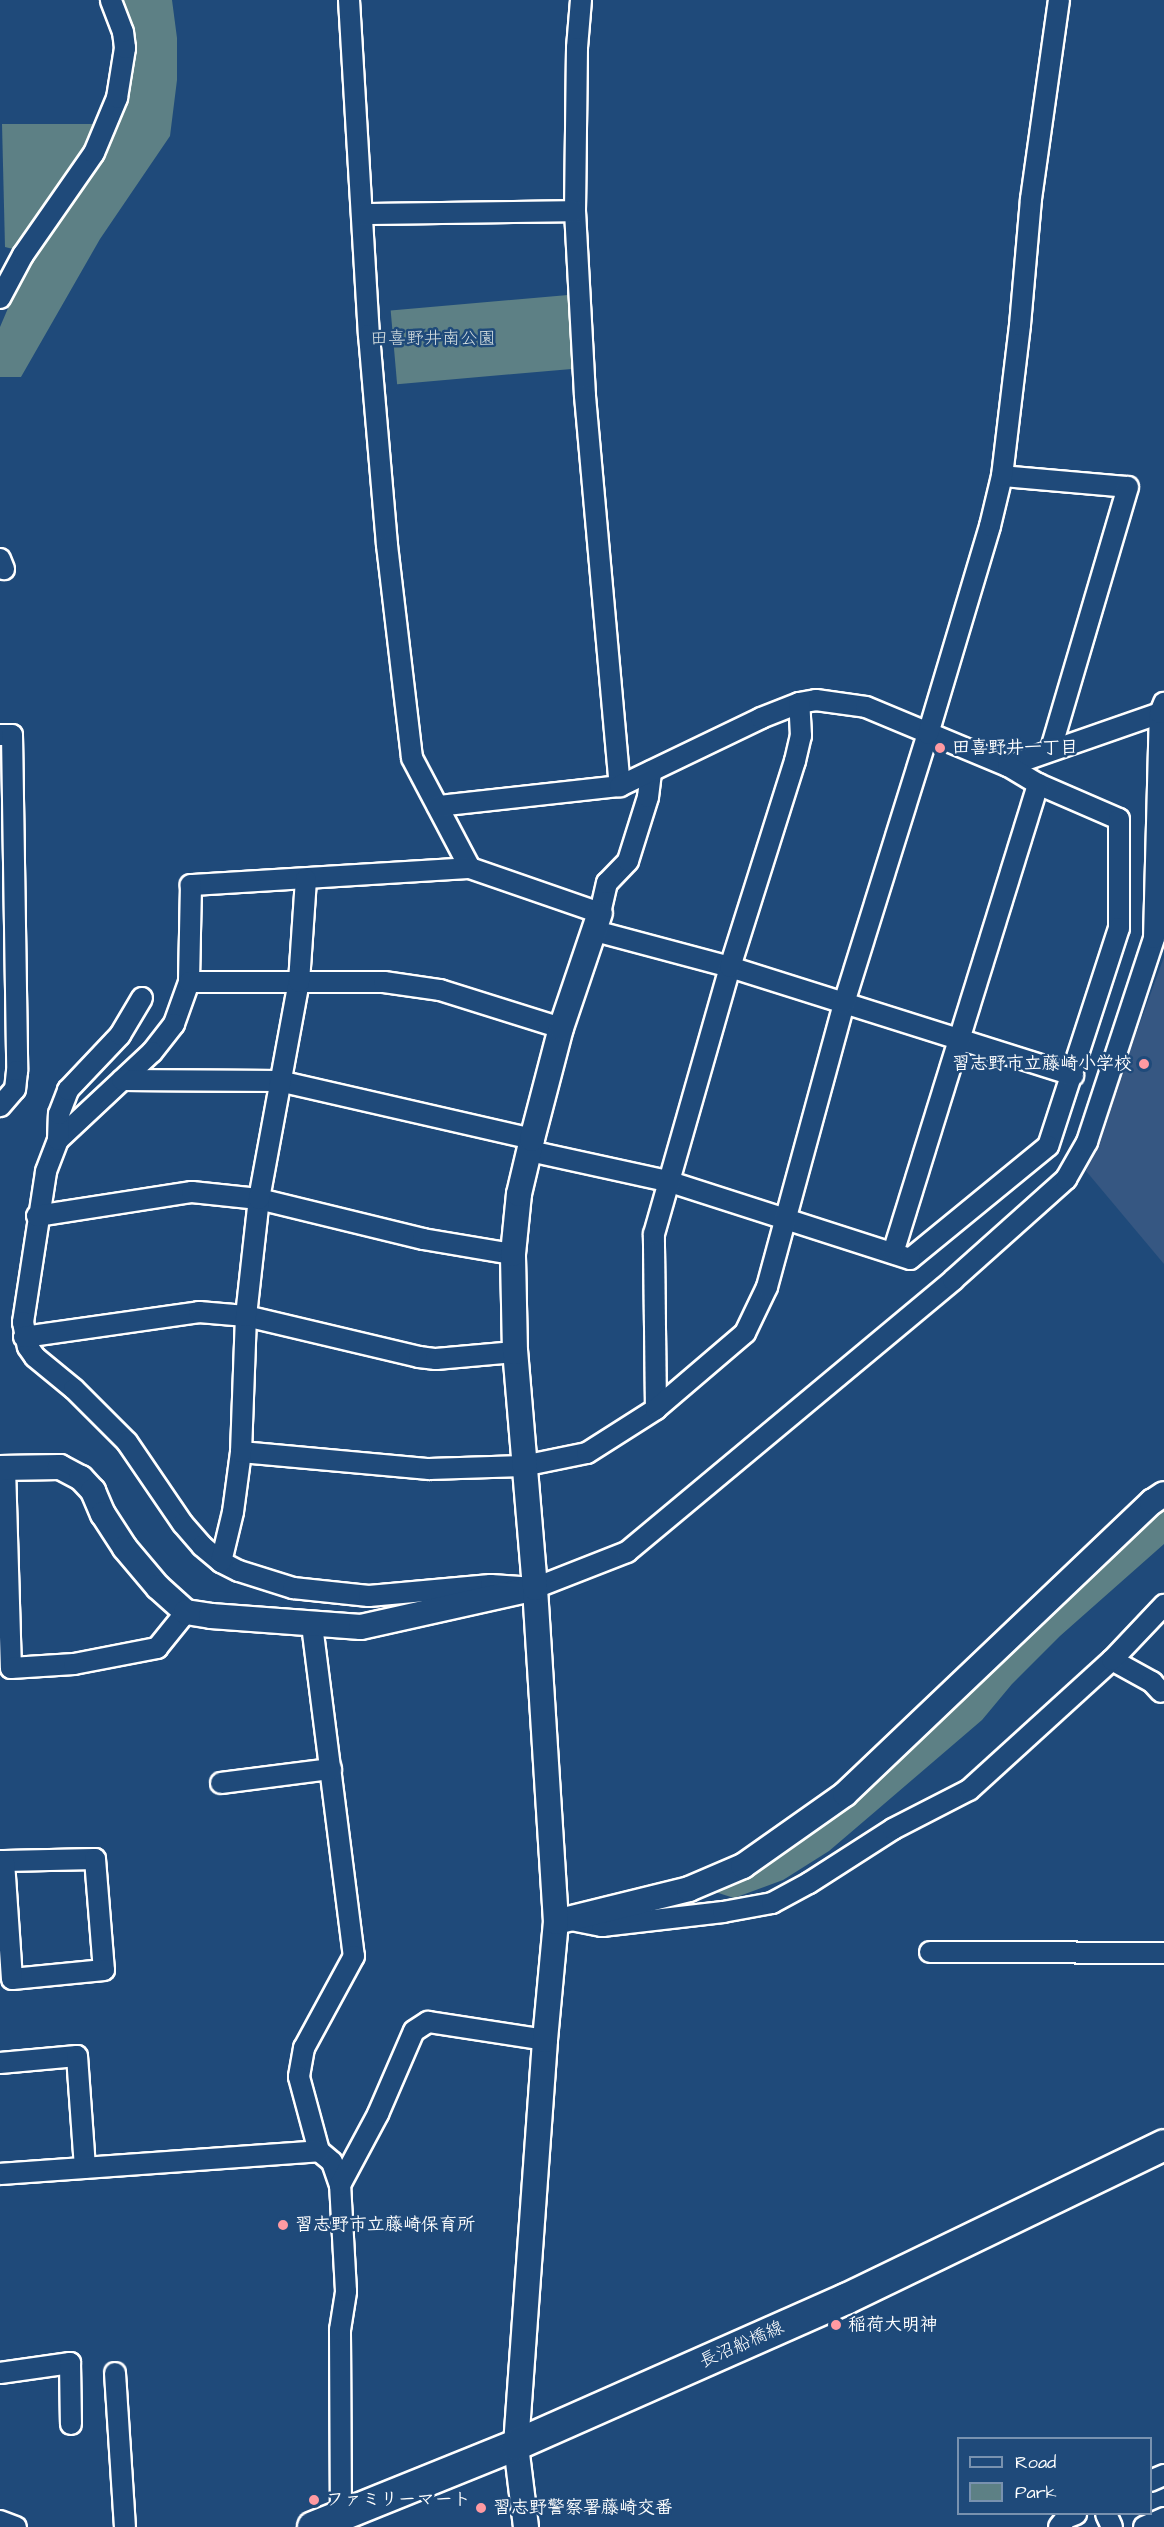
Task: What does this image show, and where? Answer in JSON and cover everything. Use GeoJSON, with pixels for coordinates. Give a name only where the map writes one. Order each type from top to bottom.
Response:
{"type":"FeatureCollection","features":[{"type":"Feature","properties":{"kind":"main road","name":"長沼船橋線"},"geometry":{"type":"LineString","coordinates":[[313,2527],[342,2521],[846,2299],[1164,2145]]}},
{"type":"Feature","properties":{"kind":"street"},"geometry":{"type":"LineString","coordinates":[[1,289],[22,255],[94,153],[117,98],[125,48],[123,32],[111,0]]}},
{"type":"Feature","properties":{"kind":"street"},"geometry":{"type":"LineString","coordinates":[[349,0],[369,335],[387,545],[412,758],[470,868]]}},
{"type":"Feature","properties":{"kind":"street"},"geometry":{"type":"LineString","coordinates":[[581,0],[577,48],[575,211],[590,465],[620,786]]}},
{"type":"Feature","properties":{"kind":"street"},"geometry":{"type":"LineString","coordinates":[[242,1452],[429,1469],[523,1466],[587,1453],[656,1409],[745,1333],[767,1287],[844,1003],[928,734],[990,526],[1002,476],[1020,325],[1031,199],[1059,0]]}},
{"type":"Feature","properties":{"kind":"street"},"geometry":{"type":"LineString","coordinates":[[362,214],[575,211]]}},
{"type":"Feature","properties":{"kind":"street"},"geometry":{"type":"LineString","coordinates":[[1002,476],[1128,487],[1051,749]]}},
{"type":"Feature","properties":{"kind":"street"},"geometry":{"type":"LineString","coordinates":[[122,1080],[279,1081],[347,1094],[667,1181],[786,1217],[910,1259],[1048,1146],[1119,928],[1119,819],[1038,784],[1008,766],[866,707],[816,700],[799,703],[685,753],[620,786],[438,806]]}},
{"type":"Feature","properties":{"kind":"street"},"geometry":{"type":"LineString","coordinates":[[656,1409],[654,1234],[667,1181],[730,966],[795,761],[801,736],[799,703]]}},
{"type":"Feature","properties":{"kind":"street"},"geometry":{"type":"LineString","coordinates":[[186,1612],[157,1648],[75,1664],[11,1668],[5,1637],[3,1468],[60,1467],[81,1478],[93,1491],[103,1514],[125,1548],[158,1587],[186,1612],[312,1625],[361,1627],[535,1588],[627,1552],[953,1280],[1066,1179],[1087,1142],[1154,938],[1162,708],[1008,766]]}},
{"type":"Feature","properties":{"kind":"street"},"geometry":{"type":"LineString","coordinates":[[0,735],[12,735],[17,1071],[15,1089],[0,1106]]}},
{"type":"Feature","properties":{"kind":"street"},"geometry":{"type":"LineString","coordinates":[[526,2527],[516,2445],[544,2040],[564,1921],[523,1466],[515,1352],[513,1254],[519,1194],[561,1028],[598,922],[607,883],[628,861],[648,797],[651,771]]}},
{"type":"Feature","properties":{"kind":"street"},"geometry":{"type":"LineString","coordinates":[[893,1253],[1038,784]]}},
{"type":"Feature","properties":{"kind":"street"},"geometry":{"type":"LineString","coordinates":[[58,1140],[152,1052],[174,1024],[189,982],[191,885],[470,868],[598,922],[844,1003],[961,1037],[1073,1075]]}},
{"type":"Feature","properties":{"kind":"street"},"geometry":{"type":"LineString","coordinates":[[221,1562],[233,1512],[242,1452],[246,1316],[259,1198],[299,982],[306,879]]}},
{"type":"Feature","properties":{"kind":"street"},"geometry":{"type":"LineString","coordinates":[[189,982],[384,982],[440,990],[561,1028]]}},
{"type":"Feature","properties":{"kind":"street"},"geometry":{"type":"LineString","coordinates":[[142,998],[120,1035],[68,1090],[59,1114],[58,1140],[46,1172],[23,1322],[24,1337],[35,1357],[74,1389],[127,1442],[183,1524],[221,1562],[238,1571],[293,1588],[369,1596],[491,1585],[535,1588]]}},
{"type":"Feature","properties":{"kind":"street"},"geometry":{"type":"LineString","coordinates":[[38,1216],[192,1192],[259,1198],[423,1239],[513,1254]]}},
{"type":"Feature","properties":{"kind":"street"},"geometry":{"type":"LineString","coordinates":[[24,1337],[199,1312],[246,1316],[419,1357],[436,1359],[515,1352]]}},
{"type":"Feature","properties":{"kind":"street"},"geometry":{"type":"LineString","coordinates":[[564,1921],[689,1889],[743,1866],[845,1794],[1152,1502],[1164,1494]]}},
{"type":"Feature","properties":{"kind":"street"},"geometry":{"type":"LineString","coordinates":[[564,1921],[602,1926],[772,1903],[809,1883],[893,1829],[969,1790],[1112,1660],[1164,1605]]}},
{"type":"Feature","properties":{"kind":"street"},"geometry":{"type":"LineString","coordinates":[[312,1625],[354,1956],[304,2048],[299,2077],[319,2151],[332,2162],[340,2185],[346,2291],[340,2330],[342,2521]]}},
{"type":"Feature","properties":{"kind":"street"},"geometry":{"type":"LineString","coordinates":[[1112,1660],[1152,1682],[1163,1693]]}},
{"type":"Feature","properties":{"kind":"street"},"geometry":{"type":"LineString","coordinates":[[221,1783],[331,1769]]}},
{"type":"Feature","properties":{"kind":"street"},"geometry":{"type":"LineString","coordinates":[[95,1860],[104,1970],[12,1979],[2,1861],[95,1860]]}},
{"type":"Feature","properties":{"kind":"street"},"geometry":{"type":"LineString","coordinates":[[930,1952],[1164,1953]]}},
{"type":"Feature","properties":{"kind":"street"},"geometry":{"type":"LineString","coordinates":[[340,2185],[378,2114],[414,2031],[428,2022],[544,2040]]}},
{"type":"Feature","properties":{"kind":"street"},"geometry":{"type":"LineString","coordinates":[[0,2063],[76,2056],[85,2168]]}},
{"type":"Feature","properties":{"kind":"street"},"geometry":{"type":"LineString","coordinates":[[0,2174],[319,2151]]}},
{"type":"Feature","properties":{"kind":"street"},"geometry":{"type":"LineString","coordinates":[[0,2373],[70,2364],[71,2424]]}},
{"type":"Feature","properties":{"kind":"street"},"geometry":{"type":"LineString","coordinates":[[116,2373],[125,2527]]}},
{"type":"Feature","properties":{"kind":"street"},"geometry":{"type":"LineString","coordinates":[[1059,2527],[1066,2518],[1074,2515]]}},
{"type":"Feature","properties":{"kind":"street"},"geometry":{"type":"LineString","coordinates":[[1144,2527],[1164,2518]]}},
{"type":"Feature","properties":{"kind":"street"},"geometry":{"type":"LineString","coordinates":[[0,2521],[16,2527]]}},
{"type":"Feature","properties":{"kind":"shaded area","name":"習志野市立藤崎小学校"},"geometry":{"type":"Polygon","coordinates":[[[1164,957],[1164,1264],[1086,1171],[1164,957]]]}},
{"type":"Feature","properties":{"kind":"green space"},"geometry":{"type":"Polygon","coordinates":[[[120,0],[172,0],[177,38],[177,80],[170,136],[100,239],[21,377],[0,377],[0,327],[29,259],[104,157],[126,101],[133,50],[120,0]]]}},
{"type":"Feature","properties":{"kind":"green space"},"geometry":{"type":"Polygon","coordinates":[[[2,124],[98,124],[86,150],[13,249],[5,247],[2,124]]]}},
{"type":"Feature","properties":{"kind":"green space","name":"田喜野井南公園"},"geometry":{"type":"Polygon","coordinates":[[[568,295],[574,369],[397,384],[391,311],[568,295]]]}},
{"type":"Feature","properties":{"kind":"green space"},"geometry":{"type":"Polygon","coordinates":[[[1164,1504],[1164,1544],[1060,1636],[1012,1684],[982,1720],[829,1851],[783,1880],[734,1898],[709,1890],[760,1870],[849,1802],[1164,1504]]]}},
{"type":"Feature","properties":{"kind":"place","name":"田喜野井一丁目"},"geometry":{"type":"Point","coordinates":[940,748]}},
{"type":"Feature","properties":{"kind":"place","name":"習志野市立藤崎小学校"},"geometry":{"type":"Point","coordinates":[1144,1064]}},
{"type":"Feature","properties":{"kind":"place","name":"習志野市立藤崎保育所"},"geometry":{"type":"Point","coordinates":[283,2225]}},
{"type":"Feature","properties":{"kind":"place","name":"稲荷大明神"},"geometry":{"type":"Point","coordinates":[836,2325]}},
{"type":"Feature","properties":{"kind":"place","name":"ファミリーマート"},"geometry":{"type":"Point","coordinates":[314,2500]}},
{"type":"Feature","properties":{"kind":"place","name":"習志野警察署藤崎交番"},"geometry":{"type":"Point","coordinates":[481,2508]}}]}
